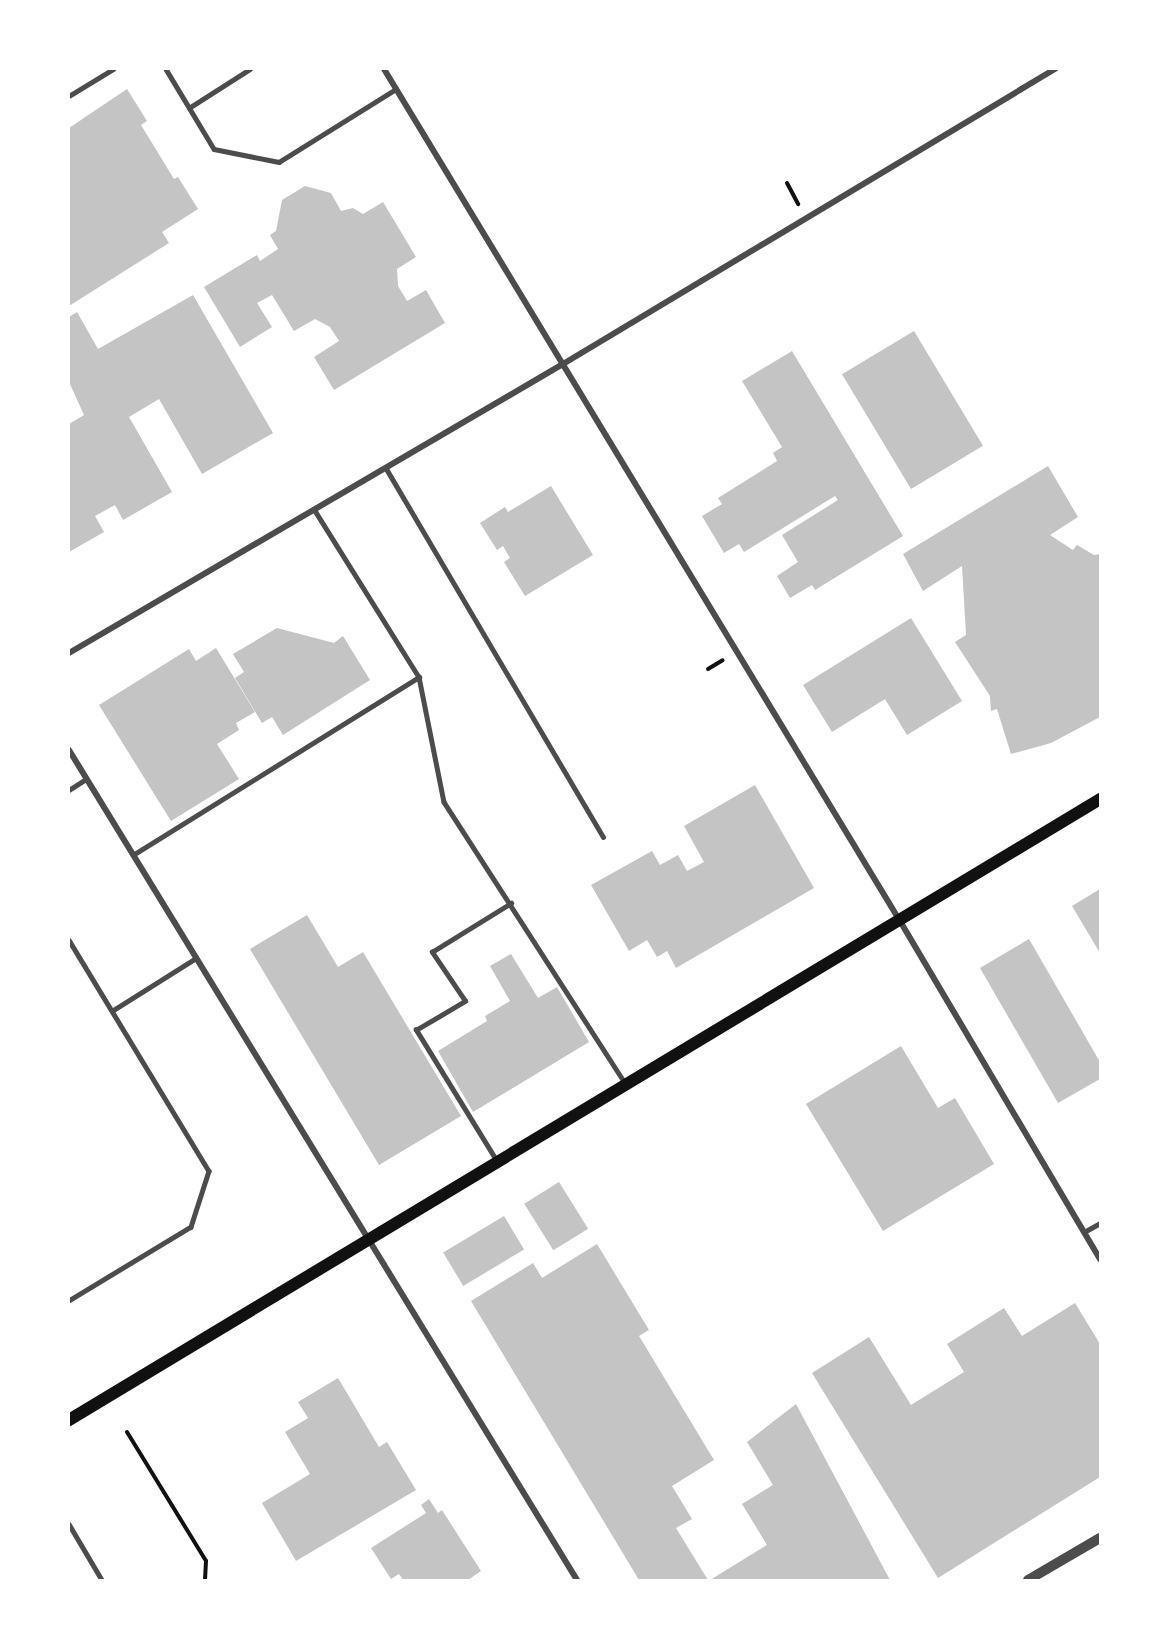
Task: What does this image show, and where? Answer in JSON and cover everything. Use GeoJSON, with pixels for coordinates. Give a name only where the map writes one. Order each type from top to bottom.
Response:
{"type":"FeatureCollection","features":[{"type":"Feature","properties":{"kind":"main road"},"geometry":{"type":"LineString","coordinates":[[69,1420],[1100,799]]}},
{"type":"Feature","properties":{"kind":"street"},"geometry":{"type":"LineString","coordinates":[[384,69],[900,921],[1100,1259]]}},
{"type":"Feature","properties":{"kind":"street"},"geometry":{"type":"LineString","coordinates":[[69,653],[563,364],[1055,69]]}},
{"type":"Feature","properties":{"kind":"street"},"geometry":{"type":"LineString","coordinates":[[69,750],[578,1580]]}},
{"type":"Feature","properties":{"kind":"street"},"geometry":{"type":"LineString","coordinates":[[1028,1580],[1100,1538]]}},
{"type":"Feature","properties":{"kind":"lane"},"geometry":{"type":"LineString","coordinates":[[69,96],[113,69]]}},
{"type":"Feature","properties":{"kind":"lane"},"geometry":{"type":"LineString","coordinates":[[166,69],[214,149],[279,162],[396,89]]}},
{"type":"Feature","properties":{"kind":"lane"},"geometry":{"type":"LineString","coordinates":[[189,108],[250,69]]}},
{"type":"Feature","properties":{"kind":"lane"},"geometry":{"type":"LineString","coordinates":[[386,468],[603,837]]}},
{"type":"Feature","properties":{"kind":"lane"},"geometry":{"type":"LineString","coordinates":[[314,509],[419,677],[444,802],[626,1084]]}},
{"type":"Feature","properties":{"kind":"lane"},"geometry":{"type":"LineString","coordinates":[[133,855],[419,677]]}},
{"type":"Feature","properties":{"kind":"lane"},"geometry":{"type":"LineString","coordinates":[[69,790],[86,779]]}},
{"type":"Feature","properties":{"kind":"lane"},"geometry":{"type":"LineString","coordinates":[[498,1163],[416,1029],[465,1001],[432,952],[511,903]]}},
{"type":"Feature","properties":{"kind":"lane"},"geometry":{"type":"LineString","coordinates":[[69,940],[209,1171],[191,1227],[69,1301]]}},
{"type":"Feature","properties":{"kind":"lane"},"geometry":{"type":"LineString","coordinates":[[112,1011],[196,958]]}},
{"type":"Feature","properties":{"kind":"lane"},"geometry":{"type":"LineString","coordinates":[[1084,1232],[1100,1223]]}},
{"type":"Feature","properties":{"kind":"lane"},"geometry":{"type":"LineString","coordinates":[[69,1524],[71,1533],[102,1580]]}},
{"type":"Feature","properties":{"kind":"path"},"geometry":{"type":"LineString","coordinates":[[127,1432],[206,1561],[205,1580]]}},
{"type":"Feature","properties":{"kind":"building"},"geometry":{"type":"Polygon","coordinates":[[[127,89],[147,121],[141,125],[174,179],[178,177],[198,209],[162,232],[169,243],[69,306],[69,128],[127,89]]]}},
{"type":"Feature","properties":{"kind":"building"},"geometry":{"type":"Polygon","coordinates":[[[305,186],[331,193],[341,211],[353,208],[363,214],[383,202],[416,257],[397,269],[398,286],[407,301],[426,290],[445,323],[334,390],[314,357],[339,341],[330,327],[315,319],[294,331],[272,295],[257,303],[272,327],[240,347],[204,287],[257,255],[260,261],[278,249],[270,235],[276,231],[282,200],[305,186]]]}},
{"type":"Feature","properties":{"kind":"building"},"geometry":{"type":"Polygon","coordinates":[[[193,295],[273,433],[202,474],[159,399],[129,417],[172,492],[123,520],[115,505],[95,516],[104,532],[69,552],[69,424],[84,415],[69,382],[69,317],[77,312],[98,349],[193,295]]]}},
{"type":"Feature","properties":{"kind":"building"},"geometry":{"type":"Polygon","coordinates":[[[914,331],[983,446],[911,489],[842,374],[914,331]]]}},
{"type":"Feature","properties":{"kind":"building"},"geometry":{"type":"Polygon","coordinates":[[[792,351],[903,536],[815,590],[812,585],[790,598],[777,576],[798,562],[782,535],[838,500],[835,496],[744,552],[739,544],[724,553],[702,516],[722,504],[718,498],[777,461],[773,453],[782,447],[742,381],[792,351]]]}},
{"type":"Feature","properties":{"kind":"building"},"geometry":{"type":"Polygon","coordinates":[[[1048,466],[1078,517],[1050,535],[1073,550],[1077,545],[1094,555],[1100,554],[1100,717],[1051,743],[1011,754],[997,709],[991,711],[990,696],[955,642],[966,635],[962,566],[923,591],[903,554],[1048,466]]]}},
{"type":"Feature","properties":{"kind":"building"},"geometry":{"type":"Polygon","coordinates":[[[551,486],[593,555],[525,596],[504,562],[510,558],[503,546],[497,550],[480,523],[505,507],[508,512],[551,486]]]}},
{"type":"Feature","properties":{"kind":"building"},"geometry":{"type":"Polygon","coordinates":[[[911,618],[962,701],[907,735],[885,699],[832,732],[803,685],[911,618]]]}},
{"type":"Feature","properties":{"kind":"building"},"geometry":{"type":"Polygon","coordinates":[[[277,628],[334,643],[343,636],[370,680],[283,735],[272,717],[262,723],[235,678],[244,672],[233,654],[277,628]]]}},
{"type":"Feature","properties":{"kind":"building"},"geometry":{"type":"Polygon","coordinates":[[[216,648],[255,712],[236,723],[239,730],[217,744],[239,779],[171,821],[99,705],[189,649],[196,661],[216,648]]]}},
{"type":"Feature","properties":{"kind":"building"},"geometry":{"type":"Polygon","coordinates":[[[755,785],[814,888],[676,968],[667,951],[657,957],[647,940],[629,951],[591,885],[652,851],[660,865],[678,855],[687,871],[704,862],[684,826],[755,785]]]}},
{"type":"Feature","properties":{"kind":"building"},"geometry":{"type":"Polygon","coordinates":[[[1100,889],[1100,953],[1072,906],[1100,889]]]}},
{"type":"Feature","properties":{"kind":"building"},"geometry":{"type":"Polygon","coordinates":[[[307,915],[338,967],[363,952],[461,1116],[379,1165],[250,949],[307,915]]]}},
{"type":"Feature","properties":{"kind":"building"},"geometry":{"type":"Polygon","coordinates":[[[1029,939],[1100,1062],[1100,1079],[1058,1103],[980,968],[1029,939]]]}},
{"type":"Feature","properties":{"kind":"building"},"geometry":{"type":"Polygon","coordinates":[[[511,954],[538,998],[557,987],[589,1042],[473,1112],[438,1051],[487,1021],[485,1016],[510,1001],[490,966],[511,954]]]}},
{"type":"Feature","properties":{"kind":"building"},"geometry":{"type":"Polygon","coordinates":[[[901,1046],[938,1108],[955,1098],[994,1164],[883,1231],[806,1104],[901,1046]]]}},
{"type":"Feature","properties":{"kind":"building"},"geometry":{"type":"Polygon","coordinates":[[[559,1182],[588,1229],[553,1250],[524,1204],[559,1182]]]}},
{"type":"Feature","properties":{"kind":"building"},"geometry":{"type":"Polygon","coordinates":[[[504,1216],[524,1249],[463,1286],[443,1253],[504,1216]]]}},
{"type":"Feature","properties":{"kind":"building"},"geometry":{"type":"Polygon","coordinates":[[[597,1244],[649,1330],[639,1336],[714,1460],[672,1486],[692,1519],[676,1528],[708,1580],[639,1580],[471,1301],[533,1263],[542,1278],[597,1244]]]}},
{"type":"Feature","properties":{"kind":"building"},"geometry":{"type":"Polygon","coordinates":[[[1075,1303],[1100,1344],[1100,1477],[938,1578],[812,1373],[869,1337],[911,1405],[964,1372],[947,1344],[1004,1308],[1022,1336],[1075,1303]]]}},
{"type":"Feature","properties":{"kind":"building"},"geometry":{"type":"Polygon","coordinates":[[[338,1378],[379,1447],[387,1442],[416,1490],[296,1561],[262,1503],[310,1474],[285,1432],[308,1418],[298,1402],[338,1378]]]}},
{"type":"Feature","properties":{"kind":"building"},"geometry":{"type":"Polygon","coordinates":[[[796,1404],[890,1580],[710,1580],[767,1545],[742,1504],[773,1485],[747,1442],[796,1404]]]}},
{"type":"Feature","properties":{"kind":"building"},"geometry":{"type":"Polygon","coordinates":[[[429,1499],[438,1513],[442,1510],[481,1571],[468,1580],[403,1580],[399,1574],[391,1579],[371,1548],[426,1513],[421,1505],[429,1499]]]}}]}
